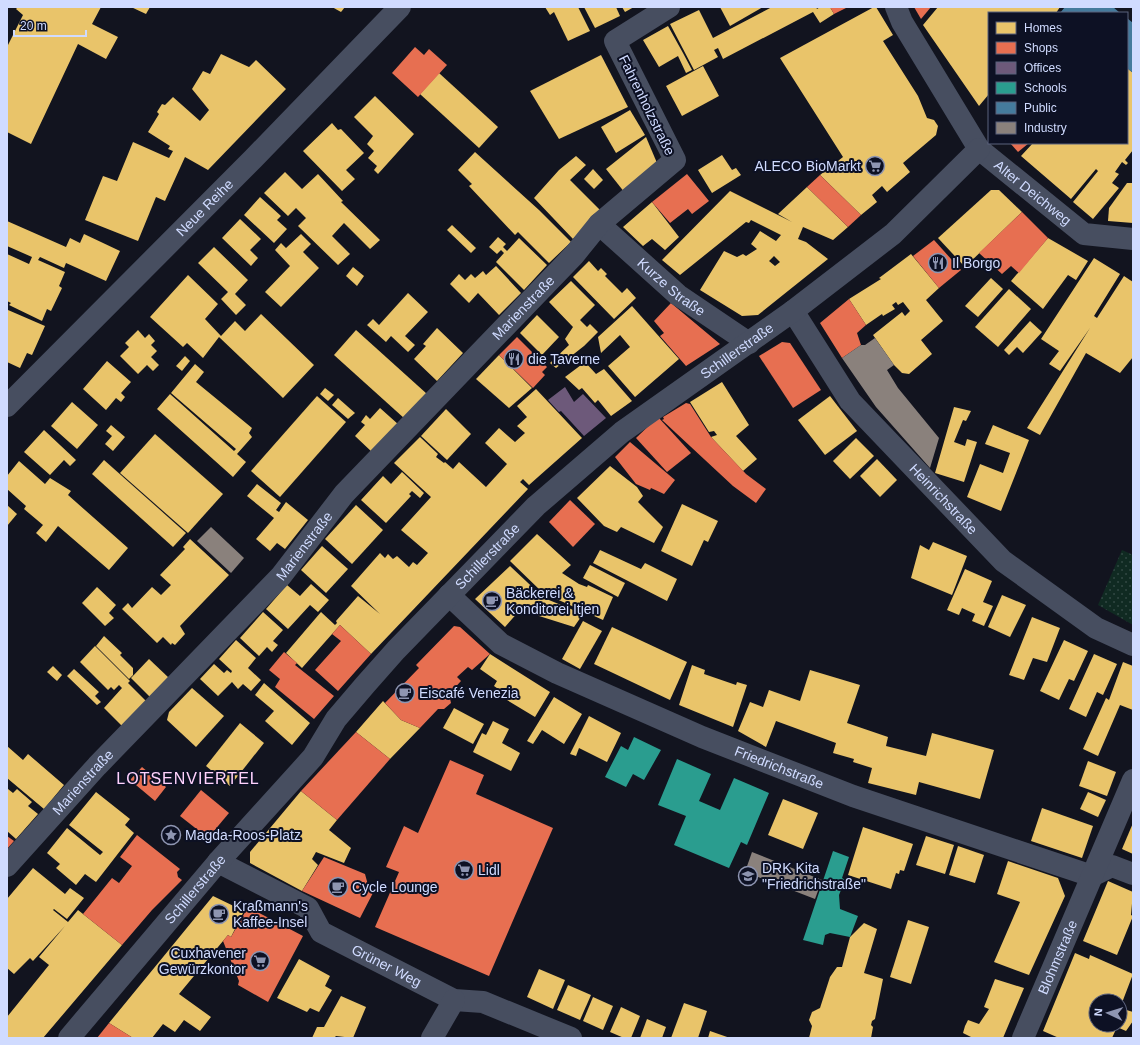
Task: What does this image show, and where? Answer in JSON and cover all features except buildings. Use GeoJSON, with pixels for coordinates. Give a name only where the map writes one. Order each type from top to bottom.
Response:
{"type":"FeatureCollection","features":[{"type":"Feature","properties":{"kind":"street","name":"Neue Reihe"},"geometry":{"type":"LineString","coordinates":[[7,406],[253,159],[400,7]]}},
{"type":"Feature","properties":{"kind":"street","name":"Fahrenholzstraße"},"geometry":{"type":"LineString","coordinates":[[599,224],[675,160],[615,41],[669,7]]}},
{"type":"Feature","properties":{"kind":"street","name":"Alter Deichweg"},"geometry":{"type":"LineString","coordinates":[[896,7],[902,22],[979,150],[1084,234],[1133,238]]}},
{"type":"Feature","properties":{"kind":"street","name":"Schillerstraße"},"geometry":{"type":"LineString","coordinates":[[68,1038],[218,862],[313,757],[336,719],[365,685],[449,595],[536,506],[622,432],[793,311],[892,234],[979,150]]}},
{"type":"Feature","properties":{"kind":"street","name":"Kurze Straße"},"geometry":{"type":"LineString","coordinates":[[599,224],[678,295],[749,343]]}},
{"type":"Feature","properties":{"kind":"street","name":"Marienstraße"},"geometry":{"type":"LineString","coordinates":[[7,866],[97,766],[281,576],[344,494],[574,255],[599,224]]}},
{"type":"Feature","properties":{"kind":"street","name":"Heinrichstraße"},"geometry":{"type":"LineString","coordinates":[[793,311],[850,401],[1003,561],[1096,628],[1133,645]]}},
{"type":"Feature","properties":{"kind":"street","name":"Friedrichstraße"},"geometry":{"type":"LineString","coordinates":[[449,595],[501,644],[557,673],[702,737],[853,796],[1092,876]]}},
{"type":"Feature","properties":{"kind":"street","name":"Blohmstraße"},"geometry":{"type":"LineString","coordinates":[[1023,1038],[1133,780]]}},
{"type":"Feature","properties":{"kind":"street","name":"Grüner Weg"},"geometry":{"type":"LineString","coordinates":[[218,862],[308,908],[321,932],[454,1000],[483,1002],[572,1038]]}},
{"type":"Feature","properties":{"kind":"street"},"geometry":{"type":"LineString","coordinates":[[1092,876],[1112,866],[1133,874]]}},
{"type":"Feature","properties":{"kind":"street"},"geometry":{"type":"LineString","coordinates":[[432,1038],[454,1000]]}},
{"type":"Feature","properties":{"kind":"green space"},"geometry":{"type":"Polygon","coordinates":[[[1122,550],[1133,555],[1133,625],[1098,605],[1122,550]]]}},
{"type":"Feature","properties":{"kind":"place","name":"ALECO BioMarkt"},"geometry":{"type":"Point","coordinates":[875,166]}},
{"type":"Feature","properties":{"kind":"place","name":"Il Borgo"},"geometry":{"type":"Point","coordinates":[938,263]}},
{"type":"Feature","properties":{"kind":"place","name":"die Taverne"},"geometry":{"type":"Point","coordinates":[514,359]}},
{"type":"Feature","properties":{"kind":"place","name":"Bäckerei & Konditorei Itjen"},"geometry":{"type":"Point","coordinates":[492,601]}},
{"type":"Feature","properties":{"kind":"place","name":"Eiscafé Venezia"},"geometry":{"type":"Point","coordinates":[405,693]}},
{"type":"Feature","properties":{"kind":"place","name":"Magda-Roos-Platz"},"geometry":{"type":"Point","coordinates":[171,835]}},
{"type":"Feature","properties":{"kind":"place","name":"Lidl"},"geometry":{"type":"Point","coordinates":[464,870]}},
{"type":"Feature","properties":{"kind":"place","name":"DRK Kita \"Friedrichstraße\""},"geometry":{"type":"Point","coordinates":[748,876]}},
{"type":"Feature","properties":{"kind":"place","name":"Cycle Lounge"},"geometry":{"type":"Point","coordinates":[338,887]}},
{"type":"Feature","properties":{"kind":"place","name":"Kraßmann's Kaffee-Insel"},"geometry":{"type":"Point","coordinates":[219,914]}},
{"type":"Feature","properties":{"kind":"place","name":"Cuxhavener Gewürzkontor"},"geometry":{"type":"Point","coordinates":[260,961]}},
{"type":"Feature","properties":{"kind":"district","name":"LOTSENVIERTEL"},"geometry":{"type":"Point","coordinates":[188,778]}}]}
